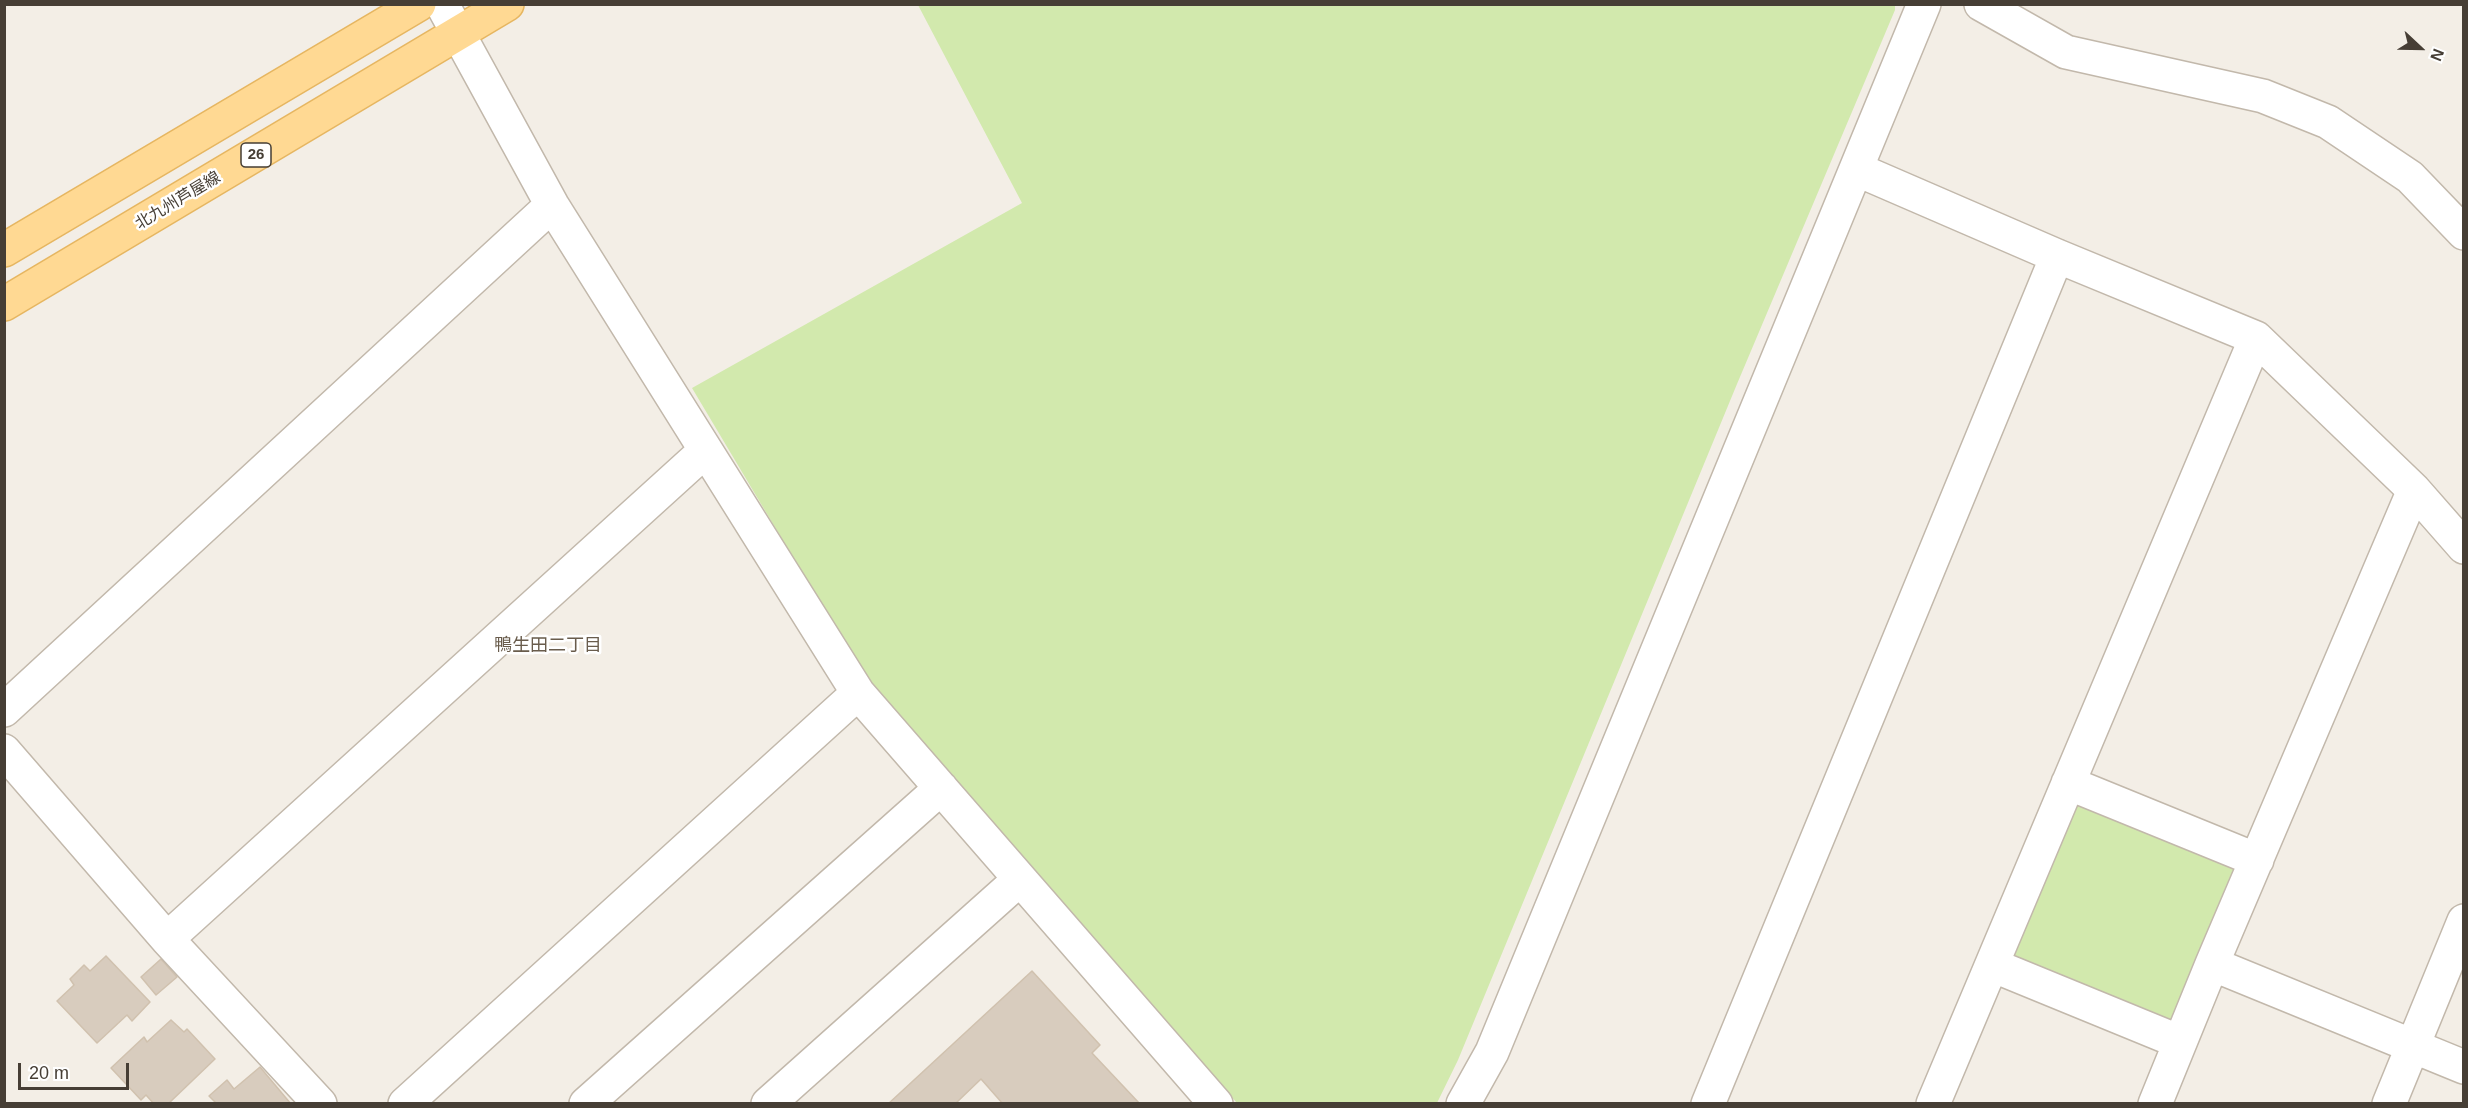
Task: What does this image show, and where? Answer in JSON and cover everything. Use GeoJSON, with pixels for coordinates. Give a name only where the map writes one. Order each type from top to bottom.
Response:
{"type":"FeatureCollection","features":[{"type":"Feature","properties":{"kind":"main road"},"geometry":{"type":"LineString","coordinates":[[4,250],[419,4]]}},
{"type":"Feature","properties":{"kind":"main road","name":"北九州芦屋線"},"geometry":{"type":"LineString","coordinates":[[4,304],[507,4]]}},
{"type":"Feature","properties":{"kind":"street"},"geometry":{"type":"LineString","coordinates":[[442,4],[552,205],[858,693],[1216,1104]]}},
{"type":"Feature","properties":{"kind":"street"},"geometry":{"type":"LineString","coordinates":[[1463,1104],[1492,1052],[1924,4]]}},
{"type":"Feature","properties":{"kind":"street"},"geometry":{"type":"LineString","coordinates":[[1981,4],[2066,52],[2263,96],[2328,122],[2410,177],[2463,233]]}},
{"type":"Feature","properties":{"kind":"street"},"geometry":{"type":"LineString","coordinates":[[1856,169],[2057,256],[2256,338],[2414,490],[2463,548]]}},
{"type":"Feature","properties":{"kind":"street"},"geometry":{"type":"LineString","coordinates":[[4,710],[552,205]]}},
{"type":"Feature","properties":{"kind":"street"},"geometry":{"type":"LineString","coordinates":[[1708,1104],[2057,256]]}},
{"type":"Feature","properties":{"kind":"street"},"geometry":{"type":"LineString","coordinates":[[1934,1104],[2256,338]]}},
{"type":"Feature","properties":{"kind":"street"},"geometry":{"type":"LineString","coordinates":[[167,939],[705,451]]}},
{"type":"Feature","properties":{"kind":"street"},"geometry":{"type":"LineString","coordinates":[[2155,1104],[2212,964],[2414,490]]}},
{"type":"Feature","properties":{"kind":"street"},"geometry":{"type":"LineString","coordinates":[[405,1104],[858,693]]}},
{"type":"Feature","properties":{"kind":"street"},"geometry":{"type":"LineString","coordinates":[[4,751],[167,939],[320,1104]]}},
{"type":"Feature","properties":{"kind":"street"},"geometry":{"type":"LineString","coordinates":[[2068,783],[2257,860]]}},
{"type":"Feature","properties":{"kind":"street"},"geometry":{"type":"LineString","coordinates":[[586,1104],[941,788]]}},
{"type":"Feature","properties":{"kind":"street"},"geometry":{"type":"LineString","coordinates":[[768,1104],[1020,879]]}},
{"type":"Feature","properties":{"kind":"street"},"geometry":{"type":"LineString","coordinates":[[2389,1104],[2463,921]]}},
{"type":"Feature","properties":{"kind":"street"},"geometry":{"type":"LineString","coordinates":[[2212,964],[2463,1067]]}},
{"type":"Feature","properties":{"kind":"street"},"geometry":{"type":"LineString","coordinates":[[1992,965],[2181,1042]]}},
{"type":"Feature","properties":{"kind":"green space"},"geometry":{"type":"Polygon","coordinates":[[[918,5],[1895,5],[1895,10],[1737,384],[1458,1060],[1437,1103],[1237,1103],[867,682],[692,388],[1022,203],[918,5]]]}},
{"type":"Feature","properties":{"kind":"green space"},"geometry":{"type":"Polygon","coordinates":[[[2077,798],[2241,866],[2174,1027],[2011,961],[2077,798]]]}},
{"type":"Feature","properties":{"kind":"building"},"geometry":{"type":"Polygon","coordinates":[[[106,956],[150,1002],[132,1021],[127,1015],[97,1043],[57,1001],[74,985],[70,979],[84,965],[90,971],[106,956]]]}},
{"type":"Feature","properties":{"kind":"building"},"geometry":{"type":"Polygon","coordinates":[[[161,959],[177,977],[156,995],[141,977],[161,959]]]}},
{"type":"Feature","properties":{"kind":"building"},"geometry":{"type":"Polygon","coordinates":[[[1032,971],[1100,1045],[1092,1053],[1140,1104],[1003,1104],[981,1079],[955,1104],[888,1104],[1032,971]]]}},
{"type":"Feature","properties":{"kind":"building"},"geometry":{"type":"Polygon","coordinates":[[[171,1020],[184,1032],[187,1029],[215,1059],[168,1104],[154,1104],[146,1095],[141,1100],[111,1068],[144,1037],[147,1042],[171,1020]]]}},
{"type":"Feature","properties":{"kind":"building"},"geometry":{"type":"Polygon","coordinates":[[[260,1067],[291,1104],[217,1104],[209,1096],[227,1080],[234,1089],[260,1067]]]}},
{"type":"Feature","properties":{"kind":"district","name":"鴨生田二丁目"},"geometry":{"type":"Point","coordinates":[548,646]}}]}
